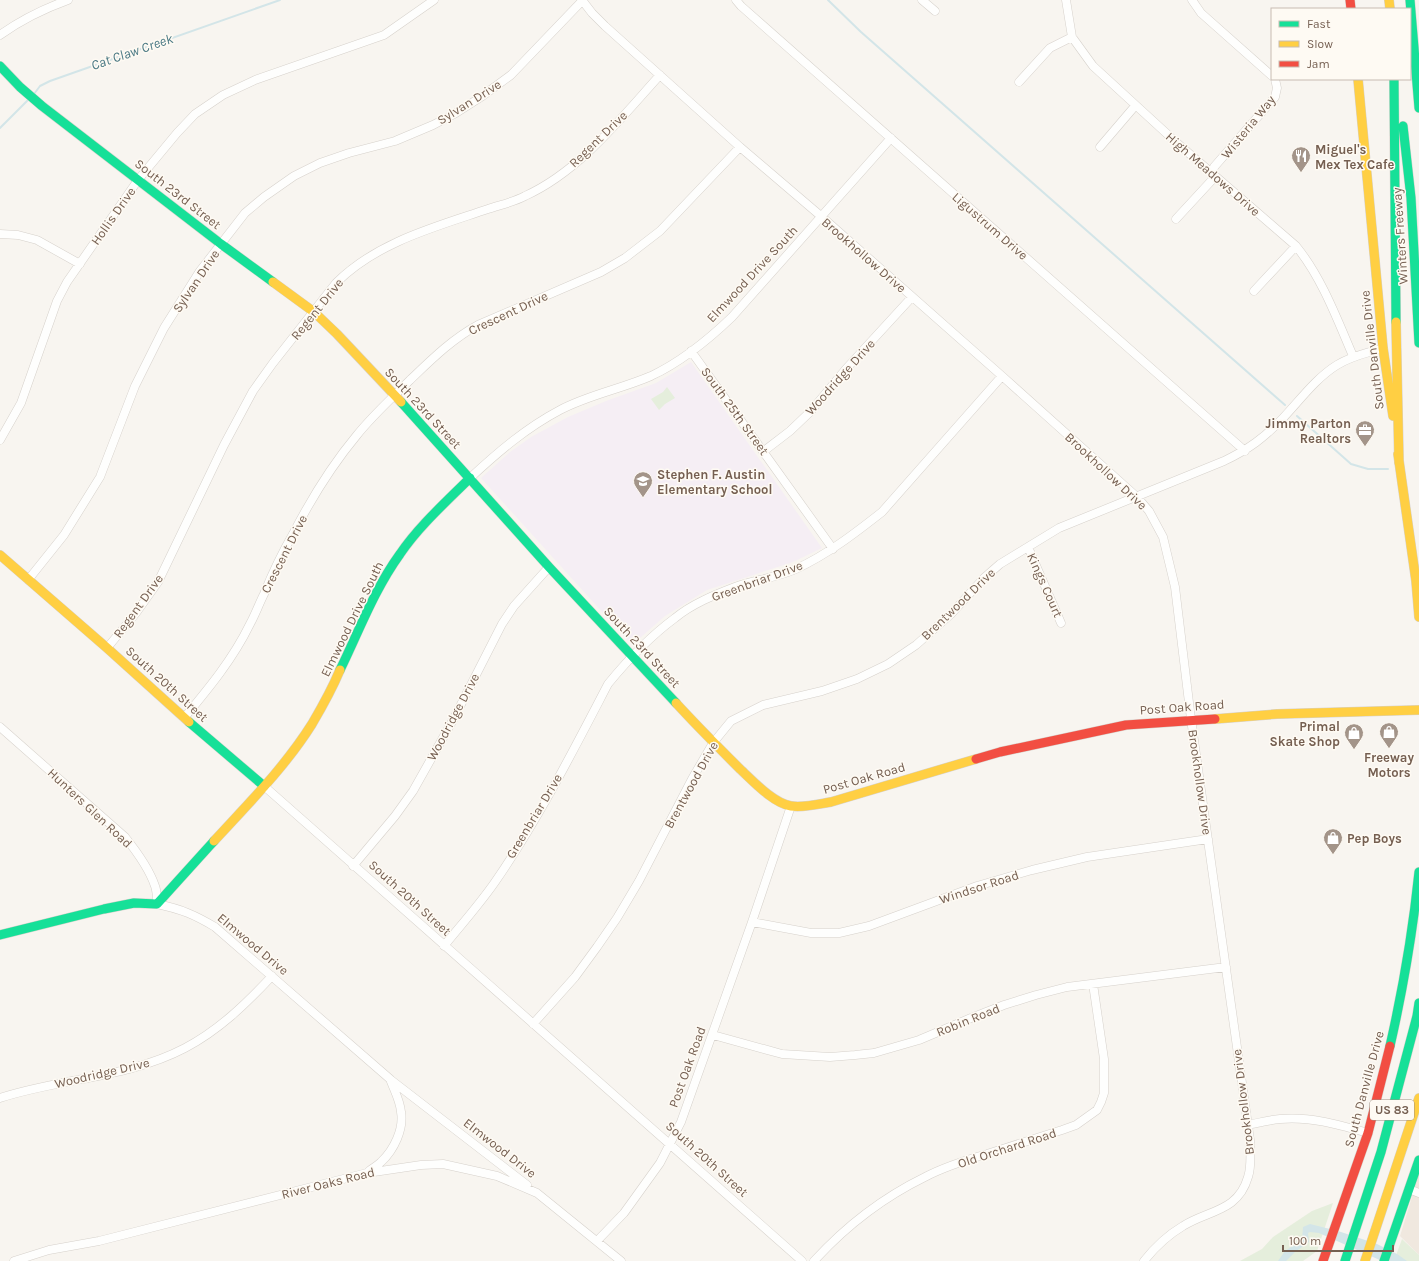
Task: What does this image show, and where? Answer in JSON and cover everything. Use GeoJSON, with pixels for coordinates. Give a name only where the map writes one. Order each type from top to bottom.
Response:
{"type":"FeatureCollection","features":[{"type":"Feature","properties":{"kind":"main road"},"geometry":{"type":"LineString","coordinates":[[1411,12],[1419,108]]}},
{"type":"Feature","properties":{"kind":"main road","name":"South 23rd Street"},"geometry":{"type":"LineString","coordinates":[[0,66],[20,87],[42,106],[221,244],[314,312],[337,334],[394,395],[549,567],[713,743],[761,789],[776,799],[791,806]]}},
{"type":"Feature","properties":{"kind":"main road","name":"South Danville Drive"},"geometry":{"type":"LineString","coordinates":[[1358,80],[1383,348],[1416,581],[1419,617]]}},
{"type":"Feature","properties":{"kind":"main road"},"geometry":{"type":"LineString","coordinates":[[1394,80],[1396,320],[1400,464]]}},
{"type":"Feature","properties":{"kind":"main road","name":"Winters Freeway"},"geometry":{"type":"LineString","coordinates":[[1397,80],[1411,198],[1419,343]]}},
{"type":"Feature","properties":{"kind":"main road","name":"Elmwood Drive South"},"geometry":{"type":"LineString","coordinates":[[157,904],[264,786],[310,727],[321,710],[336,681],[370,606],[400,553],[433,515],[470,478]]}},
{"type":"Feature","properties":{"kind":"main road","name":"South 20th Street"},"geometry":{"type":"LineString","coordinates":[[0,555],[107,648],[184,718],[264,786]]}},
{"type":"Feature","properties":{"kind":"main road","name":"Post Oak Road"},"geometry":{"type":"LineString","coordinates":[[791,806],[808,806],[831,802],[1000,752],[1126,725],[1191,719],[1278,714],[1419,710]]}},
{"type":"Feature","properties":{"kind":"main road","name":"South Danville Drive"},"geometry":{"type":"LineString","coordinates":[[1323,1261],[1368,1133],[1381,1083],[1398,1010],[1415,912],[1419,872]]}},
{"type":"Feature","properties":{"kind":"main road","name":"Elmwood Drive"},"geometry":{"type":"LineString","coordinates":[[0,935],[95,911],[134,903],[157,904]]}},
{"type":"Feature","properties":{"kind":"main road","name":"US 83"},"geometry":{"type":"LineString","coordinates":[[1345,1261],[1381,1152],[1417,1016],[1419,1003]]}},
{"type":"Feature","properties":{"kind":"main road","name":"US 83"},"geometry":{"type":"LineString","coordinates":[[1364,1261],[1419,1098]]}},
{"type":"Feature","properties":{"kind":"main road"},"geometry":{"type":"LineString","coordinates":[[1384,1261],[1419,1160]]}},
{"type":"Feature","properties":{"kind":"street"},"geometry":{"type":"LineString","coordinates":[[0,35],[12,26],[42,10],[68,0]]}},
{"type":"Feature","properties":{"kind":"street","name":"Hollis Drive"},"geometry":{"type":"LineString","coordinates":[[0,440],[22,403],[57,301],[67,282],[138,180],[177,133],[195,114],[223,95],[255,80],[384,35],[434,0]]}},
{"type":"Feature","properties":{"kind":"street","name":"Ligustrum Drive"},"geometry":{"type":"LineString","coordinates":[[736,0],[1245,451]]}},
{"type":"Feature","properties":{"kind":"street"},"geometry":{"type":"LineString","coordinates":[[922,0],[935,11]]}},
{"type":"Feature","properties":{"kind":"street","name":"High Meadows Drive"},"geometry":{"type":"LineString","coordinates":[[1066,0],[1072,37],[1093,66],[1136,106],[1296,246],[1319,280],[1354,356]]}},
{"type":"Feature","properties":{"kind":"street","name":"Wisteria Way"},"geometry":{"type":"LineString","coordinates":[[1192,0],[1201,12],[1271,75]]}},
{"type":"Feature","properties":{"kind":"street","name":"Brookhollow Drive"},"geometry":{"type":"LineString","coordinates":[[582,1],[605,26],[740,148],[822,217],[1137,497],[1149,511],[1162,537],[1175,587],[1191,719],[1250,1140],[1250,1167],[1248,1178],[1240,1193],[1229,1204],[1220,1210],[1184,1226],[1165,1239],[1144,1261]]}},
{"type":"Feature","properties":{"kind":"street","name":"Sylvan Drive"},"geometry":{"type":"LineString","coordinates":[[28,580],[64,535],[100,477],[135,386],[164,328],[200,271],[245,213],[264,197],[294,176],[320,163],[349,153],[395,141],[433,125],[456,113],[511,76],[582,1]]}},
{"type":"Feature","properties":{"kind":"street"},"geometry":{"type":"LineString","coordinates":[[1018,82],[1050,48],[1072,37]]}},
{"type":"Feature","properties":{"kind":"street","name":"Regent Drive"},"geometry":{"type":"LineString","coordinates":[[107,648],[136,613],[158,582],[224,445],[253,391],[272,363],[344,275],[378,252],[411,235],[525,197],[553,181],[602,139],[660,75]]}},
{"type":"Feature","properties":{"kind":"street","name":"Wisteria Way"},"geometry":{"type":"LineString","coordinates":[[1176,220],[1212,180],[1214,167],[1275,97],[1277,88],[1275,80]]}},
{"type":"Feature","properties":{"kind":"street"},"geometry":{"type":"LineString","coordinates":[[1100,147],[1136,106]]}},
{"type":"Feature","properties":{"kind":"street","name":"Elmwood Drive South"},"geometry":{"type":"LineString","coordinates":[[470,478],[517,437],[560,410],[584,399],[651,376],[671,366],[711,337],[732,318],[891,138]]}},
{"type":"Feature","properties":{"kind":"street","name":"Crescent Drive"},"geometry":{"type":"LineString","coordinates":[[184,718],[214,683],[236,650],[251,623],[292,534],[330,471],[358,434],[394,395],[435,357],[466,332],[478,325],[601,272],[626,258],[660,231],[740,148]]}},
{"type":"Feature","properties":{"kind":"street"},"geometry":{"type":"LineString","coordinates":[[0,234],[18,235],[37,240],[80,264]]}},
{"type":"Feature","properties":{"kind":"street"},"geometry":{"type":"LineString","coordinates":[[1254,291],[1296,246]]}},
{"type":"Feature","properties":{"kind":"street","name":"Woodridge Drive"},"geometry":{"type":"LineString","coordinates":[[764,451],[790,431],[811,411],[912,297]]}},
{"type":"Feature","properties":{"kind":"street","name":"Brentwood Drive"},"geometry":{"type":"LineString","coordinates":[[533,1024],[575,977],[598,947],[617,918],[639,881],[692,779],[713,743],[731,721],[763,705],[822,691],[857,679],[888,664],[916,645],[945,619],[984,578],[1000,564],[1059,528],[1224,461],[1245,451],[1264,437],[1336,365],[1354,356],[1383,348]]}},
{"type":"Feature","properties":{"kind":"street","name":"South 25th Street"},"geometry":{"type":"LineString","coordinates":[[692,351],[833,549]]}},
{"type":"Feature","properties":{"kind":"street","name":"Greenbriar Drive"},"geometry":{"type":"LineString","coordinates":[[444,946],[495,882],[542,806],[608,684],[619,671],[675,617],[703,601],[736,587],[770,578],[795,569],[833,549],[882,512],[1002,376]]}},
{"type":"Feature","properties":{"kind":"street","name":"Kings Court"},"geometry":{"type":"LineString","coordinates":[[1028,547],[1061,623]]}},
{"type":"Feature","properties":{"kind":"street","name":"Woodridge Drive"},"geometry":{"type":"LineString","coordinates":[[353,866],[395,816],[413,790],[453,720],[502,624],[514,606],[549,567]]}},
{"type":"Feature","properties":{"kind":"street","name":"Hunters Glen Road"},"geometry":{"type":"LineString","coordinates":[[0,727],[125,837],[140,857],[156,887],[157,904]]}},
{"type":"Feature","properties":{"kind":"street","name":"South 20th Street"},"geometry":{"type":"LineString","coordinates":[[264,786],[802,1261]]}},
{"type":"Feature","properties":{"kind":"street","name":"Post Oak Road"},"geometry":{"type":"LineString","coordinates":[[597,1241],[624,1213],[660,1163],[681,1122],[713,1035],[791,806]]}},
{"type":"Feature","properties":{"kind":"street","name":"Windsor Road"},"geometry":{"type":"LineString","coordinates":[[752,922],[811,933],[839,933],[869,926],[977,886],[1032,870],[1087,857],[1208,839]]}},
{"type":"Feature","properties":{"kind":"street","name":"Elmwood Drive"},"geometry":{"type":"LineString","coordinates":[[157,904],[176,908],[196,916],[215,927],[390,1079],[537,1193]]}},
{"type":"Feature","properties":{"kind":"street","name":"Robin Road"},"geometry":{"type":"LineString","coordinates":[[713,1035],[782,1054],[830,1057],[867,1054],[919,1040],[971,1018],[1036,995],[1068,987],[1226,967]]}},
{"type":"Feature","properties":{"kind":"street","name":"Woodridge Drive"},"geometry":{"type":"LineString","coordinates":[[0,1098],[19,1092],[129,1069],[152,1062],[184,1048],[209,1034],[232,1016],[272,976]]}},
{"type":"Feature","properties":{"kind":"street","name":"Old Orchard Road"},"geometry":{"type":"LineString","coordinates":[[814,1261],[865,1213],[893,1194],[926,1176],[968,1160],[1076,1125],[1097,1110],[1104,1093],[1104,1059],[1093,984]]}},
{"type":"Feature","properties":{"kind":"street","name":"Elmwood Drive"},"geometry":{"type":"LineString","coordinates":[[367,1173],[381,1162],[389,1153],[401,1126],[402,1113],[390,1079]]}},
{"type":"Feature","properties":{"kind":"street"},"geometry":{"type":"LineString","coordinates":[[1247,1125],[1281,1119],[1311,1120],[1337,1124],[1368,1133]]}},
{"type":"Feature","properties":{"kind":"street","name":"River Oaks Road"},"geometry":{"type":"LineString","coordinates":[[14,1261],[49,1250],[99,1241],[367,1173],[421,1165],[443,1164],[497,1176],[537,1193],[621,1261]]}},
{"type":"Feature","properties":{"kind":"street"},"geometry":{"type":"LineString","coordinates":[[1409,1189],[1419,1193]]}},
{"type":"Feature","properties":{"kind":"shaded area","name":"Stephen F. Austin Elementary School"},"geometry":{"type":"Polygon","coordinates":[[[691,362],[822,548],[793,562],[707,590],[665,616],[632,645],[481,478],[510,452],[531,437],[568,417],[606,401],[656,383],[691,362]]]}},
{"type":"Feature","properties":{"kind":"shaded area"},"geometry":{"type":"Polygon","coordinates":[[[1419,1174],[1419,1255],[1400,1236],[1419,1174]]]}},
{"type":"Feature","properties":{"kind":"shaded area"},"geometry":{"type":"Polygon","coordinates":[[[1310,1224],[1338,1231],[1377,1244],[1407,1261],[1382,1261],[1319,1233],[1310,1232],[1308,1233],[1309,1242],[1295,1252],[1286,1261],[1278,1261],[1285,1251],[1302,1240],[1303,1227],[1310,1224]]]}},
{"type":"Feature","properties":{"kind":"green space"},"geometry":{"type":"Polygon","coordinates":[[[667,387],[675,398],[659,410],[651,399],[663,392],[667,387]]]}},
{"type":"Feature","properties":{"kind":"green space"},"geometry":{"type":"Polygon","coordinates":[[[1333,1203],[1317,1251],[1303,1261],[1240,1261],[1262,1249],[1273,1237],[1312,1211],[1333,1203]]]}},
{"type":"Feature","properties":{"kind":"green space"},"geometry":{"type":"Polygon","coordinates":[[[1402,1239],[1419,1255],[1419,1261],[1394,1261],[1402,1239]]]}},
{"type":"Feature","properties":{"kind":"waterway","name":"Cat Claw Creek"},"geometry":{"type":"LineString","coordinates":[[34,94],[40,86],[50,81],[280,0]]}},
{"type":"Feature","properties":{"kind":"waterway"},"geometry":{"type":"LineString","coordinates":[[828,0],[861,32],[1285,405]]}},
{"type":"Feature","properties":{"kind":"waterway","name":"Cat Claw Creek"},"geometry":{"type":"LineString","coordinates":[[0,128],[28,100]]}},
{"type":"Feature","properties":{"kind":"waterway"},"geometry":{"type":"LineString","coordinates":[[1297,416],[1351,464],[1368,469],[1388,469]]}},
{"type":"Feature","properties":{"kind":"traffic: fast"},"geometry":{"type":"LineString","coordinates":[[1410,0],[1411,8]]}},
{"type":"Feature","properties":{"kind":"traffic: fast"},"geometry":{"type":"LineString","coordinates":[[1411,12],[1419,108]]}},
{"type":"Feature","properties":{"kind":"traffic: fast"},"geometry":{"type":"LineString","coordinates":[[0,66],[20,87],[42,106],[221,244],[273,282]]}},
{"type":"Feature","properties":{"kind":"traffic: fast"},"geometry":{"type":"LineString","coordinates":[[1394,80],[1396,322]]}},
{"type":"Feature","properties":{"kind":"traffic: fast"},"geometry":{"type":"LineString","coordinates":[[1403,126],[1411,198],[1419,343]]}},
{"type":"Feature","properties":{"kind":"traffic: fast"},"geometry":{"type":"LineString","coordinates":[[401,402],[549,567],[676,703]]}},
{"type":"Feature","properties":{"kind":"traffic: fast"},"geometry":{"type":"LineString","coordinates":[[340,670],[367,611],[382,582],[400,554],[424,524],[470,478]]}},
{"type":"Feature","properties":{"kind":"traffic: fast"},"geometry":{"type":"LineString","coordinates":[[189,722],[264,786]]}},
{"type":"Feature","properties":{"kind":"traffic: fast"},"geometry":{"type":"LineString","coordinates":[[0,935],[134,903],[157,904],[214,841]]}},
{"type":"Feature","properties":{"kind":"traffic: fast"},"geometry":{"type":"LineString","coordinates":[[1390,1046],[1407,959],[1419,872]]}},
{"type":"Feature","properties":{"kind":"traffic: fast"},"geometry":{"type":"LineString","coordinates":[[1345,1261],[1381,1152],[1417,1016],[1419,1003]]}},
{"type":"Feature","properties":{"kind":"traffic: fast"},"geometry":{"type":"LineString","coordinates":[[1384,1261],[1419,1160]]}},
{"type":"Feature","properties":{"kind":"traffic: slow"},"geometry":{"type":"LineString","coordinates":[[1389,0],[1390,8]]}},
{"type":"Feature","properties":{"kind":"traffic: slow"},"geometry":{"type":"LineString","coordinates":[[1358,80],[1383,348],[1393,416]]}},
{"type":"Feature","properties":{"kind":"traffic: slow"},"geometry":{"type":"LineString","coordinates":[[273,282],[314,312],[337,334],[401,402]]}},
{"type":"Feature","properties":{"kind":"traffic: slow"},"geometry":{"type":"LineString","coordinates":[[1396,322],[1399,463]]}},
{"type":"Feature","properties":{"kind":"traffic: slow"},"geometry":{"type":"LineString","coordinates":[[1398,454],[1416,581],[1419,617]]}},
{"type":"Feature","properties":{"kind":"traffic: slow"},"geometry":{"type":"LineString","coordinates":[[0,555],[189,722]]}},
{"type":"Feature","properties":{"kind":"traffic: slow"},"geometry":{"type":"LineString","coordinates":[[214,841],[266,785],[290,755],[312,724],[340,670]]}},
{"type":"Feature","properties":{"kind":"traffic: slow"},"geometry":{"type":"LineString","coordinates":[[676,703],[757,785],[777,801],[791,806],[806,806],[831,802],[976,759]]}},
{"type":"Feature","properties":{"kind":"traffic: slow"},"geometry":{"type":"LineString","coordinates":[[1215,719],[1277,714],[1419,710]]}},
{"type":"Feature","properties":{"kind":"traffic: slow"},"geometry":{"type":"LineString","coordinates":[[1365,1261],[1419,1098]]}},
{"type":"Feature","properties":{"kind":"traffic: jam"},"geometry":{"type":"LineString","coordinates":[[1350,0],[1351,8]]}},
{"type":"Feature","properties":{"kind":"traffic: jam"},"geometry":{"type":"LineString","coordinates":[[976,759],[1000,752],[1126,725],[1215,719]]}},
{"type":"Feature","properties":{"kind":"traffic: jam"},"geometry":{"type":"LineString","coordinates":[[1323,1261],[1368,1133],[1390,1046]]}},
{"type":"Feature","properties":{"kind":"place","name":"Miguel's Mex Tex Cafe"},"geometry":{"type":"Point","coordinates":[1301,173]}},
{"type":"Feature","properties":{"kind":"place","name":"Jimmy Parton Realtors"},"geometry":{"type":"Point","coordinates":[1365,447]}},
{"type":"Feature","properties":{"kind":"place","name":"Stephen F. Austin Elementary School"},"geometry":{"type":"Point","coordinates":[643,498]}},
{"type":"Feature","properties":{"kind":"place","name":"Freeway Motors"},"geometry":{"type":"Point","coordinates":[1389,749]}},
{"type":"Feature","properties":{"kind":"place","name":"Primal Skate Shop"},"geometry":{"type":"Point","coordinates":[1354,750]}},
{"type":"Feature","properties":{"kind":"place","name":"Pep Boys"},"geometry":{"type":"Point","coordinates":[1333,855]}}]}
